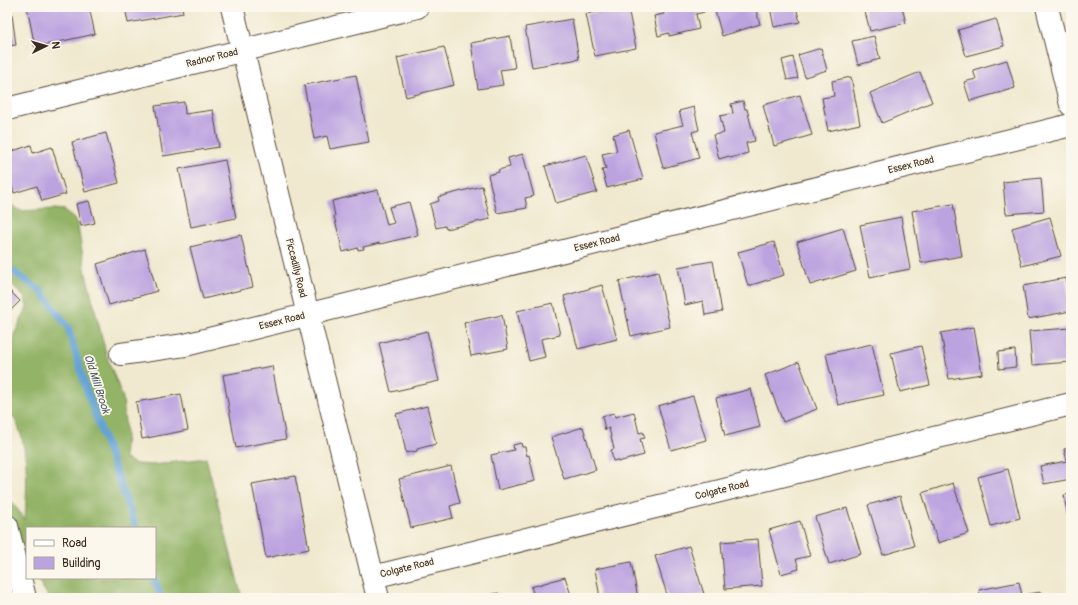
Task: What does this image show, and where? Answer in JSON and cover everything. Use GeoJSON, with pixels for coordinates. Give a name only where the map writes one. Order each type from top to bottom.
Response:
{"type":"FeatureCollection","features":[{"type":"Feature","properties":{"kind":"street","name":"Piccadilly Road"},"geometry":{"type":"LineString","coordinates":[[232,7],[378,598]]}},
{"type":"Feature","properties":{"kind":"street","name":"Radnor Road"},"geometry":{"type":"LineString","coordinates":[[7,109],[417,7]]}},
{"type":"Feature","properties":{"kind":"street"},"geometry":{"type":"LineString","coordinates":[[1047,7],[1071,105]]}},
{"type":"Feature","properties":{"kind":"street","name":"Essex Road"},"geometry":{"type":"LineString","coordinates":[[121,354],[185,345],[1071,125]]}},
{"type":"Feature","properties":{"kind":"street","name":"Colgate Road"},"geometry":{"type":"LineString","coordinates":[[373,577],[1071,404]]}},
{"type":"Feature","properties":{"kind":"street"},"geometry":{"type":"LineString","coordinates":[[7,526],[25,598]]}},
{"type":"Feature","properties":{"kind":"green space"},"geometry":{"type":"Polygon","coordinates":[[[7,202],[21,211],[54,209],[65,210],[74,218],[78,227],[86,274],[107,357],[123,398],[126,435],[124,458],[136,464],[154,465],[206,458],[242,598],[49,598],[38,579],[156,579],[156,527],[26,527],[26,578],[18,598],[7,598],[7,495],[25,520],[27,477],[24,446],[20,432],[15,419],[7,408],[7,349],[27,308],[25,298],[7,279],[7,202]]]}},
{"type":"Feature","properties":{"kind":"building"},"geometry":{"type":"Polygon","coordinates":[[[7,7],[11,7],[16,45],[7,46],[7,7]]]}},
{"type":"Feature","properties":{"kind":"building"},"geometry":{"type":"Polygon","coordinates":[[[27,7],[89,7],[95,34],[35,47],[27,7]]]}},
{"type":"Feature","properties":{"kind":"building"},"geometry":{"type":"Polygon","coordinates":[[[125,7],[182,7],[183,13],[128,23],[125,7]]]}},
{"type":"Feature","properties":{"kind":"building"},"geometry":{"type":"Polygon","coordinates":[[[628,7],[636,48],[595,56],[586,14],[628,7]]]}},
{"type":"Feature","properties":{"kind":"building"},"geometry":{"type":"Polygon","coordinates":[[[663,7],[703,7],[704,12],[696,14],[699,29],[669,36],[669,33],[658,36],[654,16],[664,14],[663,7]]]}},
{"type":"Feature","properties":{"kind":"building"},"geometry":{"type":"Polygon","coordinates":[[[714,7],[755,7],[760,24],[722,36],[714,7]]]}},
{"type":"Feature","properties":{"kind":"building"},"geometry":{"type":"Polygon","coordinates":[[[770,7],[796,7],[800,22],[774,27],[770,7]]]}},
{"type":"Feature","properties":{"kind":"building"},"geometry":{"type":"Polygon","coordinates":[[[902,7],[906,23],[870,31],[864,8],[902,7]]]}},
{"type":"Feature","properties":{"kind":"building"},"geometry":{"type":"Polygon","coordinates":[[[572,19],[579,59],[532,67],[525,27],[572,19]]]}},
{"type":"Feature","properties":{"kind":"building"},"geometry":{"type":"Polygon","coordinates":[[[996,19],[1004,46],[966,56],[958,30],[996,19]]]}},
{"type":"Feature","properties":{"kind":"building"},"geometry":{"type":"Polygon","coordinates":[[[510,36],[515,68],[500,70],[503,85],[478,89],[471,43],[510,36]]]}},
{"type":"Feature","properties":{"kind":"building"},"geometry":{"type":"Polygon","coordinates":[[[874,36],[880,59],[858,65],[852,41],[874,36]]]}},
{"type":"Feature","properties":{"kind":"building"},"geometry":{"type":"Polygon","coordinates":[[[444,47],[454,85],[406,97],[397,58],[444,47]]]}},
{"type":"Feature","properties":{"kind":"building"},"geometry":{"type":"Polygon","coordinates":[[[821,48],[827,70],[805,77],[798,55],[821,48]]]}},
{"type":"Feature","properties":{"kind":"building"},"geometry":{"type":"Polygon","coordinates":[[[793,57],[798,78],[787,80],[782,60],[793,57]]]}},
{"type":"Feature","properties":{"kind":"building"},"geometry":{"type":"Polygon","coordinates":[[[1007,60],[1015,88],[970,101],[964,82],[976,79],[973,70],[1007,60]]]}},
{"type":"Feature","properties":{"kind":"building"},"geometry":{"type":"Polygon","coordinates":[[[920,72],[932,102],[882,123],[870,93],[920,72]]]}},
{"type":"Feature","properties":{"kind":"building"},"geometry":{"type":"Polygon","coordinates":[[[356,75],[369,142],[330,149],[327,136],[314,139],[304,85],[356,75]]]}},
{"type":"Feature","properties":{"kind":"building"},"geometry":{"type":"Polygon","coordinates":[[[851,77],[860,124],[828,131],[822,98],[834,96],[832,81],[851,77]]]}},
{"type":"Feature","properties":{"kind":"building"},"geometry":{"type":"Polygon","coordinates":[[[800,95],[812,135],[774,146],[763,105],[800,95]]]}},
{"type":"Feature","properties":{"kind":"building"},"geometry":{"type":"Polygon","coordinates":[[[743,101],[745,109],[747,109],[755,141],[746,143],[748,153],[730,158],[729,156],[719,159],[713,135],[724,133],[720,116],[733,113],[731,104],[743,101]]]}},
{"type":"Feature","properties":{"kind":"building"},"geometry":{"type":"Polygon","coordinates":[[[184,102],[185,114],[213,110],[219,147],[163,156],[155,106],[184,102]]]}},
{"type":"Feature","properties":{"kind":"building"},"geometry":{"type":"Polygon","coordinates":[[[694,107],[699,130],[692,132],[699,158],[663,168],[654,132],[683,125],[679,111],[694,107]]]}},
{"type":"Feature","properties":{"kind":"building"},"geometry":{"type":"Polygon","coordinates":[[[629,130],[643,179],[607,188],[602,170],[606,169],[602,154],[617,151],[613,135],[629,130]]]}},
{"type":"Feature","properties":{"kind":"building"},"geometry":{"type":"Polygon","coordinates":[[[106,133],[119,183],[85,192],[72,142],[106,133]]]}},
{"type":"Feature","properties":{"kind":"building"},"geometry":{"type":"Polygon","coordinates":[[[31,145],[33,153],[52,147],[66,194],[42,201],[37,186],[14,193],[7,170],[7,153],[31,145]]]}},
{"type":"Feature","properties":{"kind":"building"},"geometry":{"type":"Polygon","coordinates":[[[523,154],[534,196],[525,198],[527,208],[497,213],[488,175],[499,172],[498,170],[510,167],[508,158],[523,154]]]}},
{"type":"Feature","properties":{"kind":"building"},"geometry":{"type":"Polygon","coordinates":[[[586,155],[597,192],[556,203],[545,166],[586,155]]]}},
{"type":"Feature","properties":{"kind":"building"},"geometry":{"type":"Polygon","coordinates":[[[225,160],[236,218],[191,227],[179,169],[225,160]]]}},
{"type":"Feature","properties":{"kind":"building"},"geometry":{"type":"Polygon","coordinates":[[[1041,178],[1044,211],[1006,214],[1003,182],[1041,178]]]}},
{"type":"Feature","properties":{"kind":"building"},"geometry":{"type":"Polygon","coordinates":[[[482,186],[490,219],[446,229],[445,226],[436,228],[430,204],[439,201],[438,197],[482,186]]]}},
{"type":"Feature","properties":{"kind":"building"},"geometry":{"type":"Polygon","coordinates":[[[378,190],[387,225],[394,223],[389,207],[409,202],[418,235],[363,247],[364,249],[358,250],[358,248],[343,252],[334,216],[332,201],[378,190]]]}},
{"type":"Feature","properties":{"kind":"building"},"geometry":{"type":"Polygon","coordinates":[[[89,201],[95,223],[81,226],[76,204],[89,201]]]}},
{"type":"Feature","properties":{"kind":"building"},"geometry":{"type":"Polygon","coordinates":[[[953,204],[962,256],[921,263],[912,211],[953,204]]]}},
{"type":"Feature","properties":{"kind":"building"},"geometry":{"type":"Polygon","coordinates":[[[901,217],[910,269],[870,277],[860,225],[901,217]]]}},
{"type":"Feature","properties":{"kind":"building"},"geometry":{"type":"Polygon","coordinates":[[[1050,217],[1061,256],[1022,266],[1012,228],[1050,217]]]}},
{"type":"Feature","properties":{"kind":"building"},"geometry":{"type":"Polygon","coordinates":[[[843,228],[856,271],[810,285],[797,242],[843,228]]]}},
{"type":"Feature","properties":{"kind":"building"},"geometry":{"type":"Polygon","coordinates":[[[241,235],[253,287],[203,299],[190,247],[241,235]]]}},
{"type":"Feature","properties":{"kind":"building"},"geometry":{"type":"Polygon","coordinates":[[[774,242],[784,275],[748,286],[738,252],[774,242]]]}},
{"type":"Feature","properties":{"kind":"building"},"geometry":{"type":"Polygon","coordinates":[[[145,249],[157,291],[109,305],[97,264],[145,249]]]}},
{"type":"Feature","properties":{"kind":"building"},"geometry":{"type":"Polygon","coordinates":[[[713,261],[722,312],[705,315],[703,301],[685,305],[678,267],[713,261]]]}},
{"type":"Feature","properties":{"kind":"building"},"geometry":{"type":"Polygon","coordinates":[[[658,272],[670,327],[631,336],[619,281],[658,272]]]}},
{"type":"Feature","properties":{"kind":"building"},"geometry":{"type":"Polygon","coordinates":[[[1066,278],[1071,311],[1028,319],[1023,286],[1066,278]]]}},
{"type":"Feature","properties":{"kind":"building"},"geometry":{"type":"Polygon","coordinates":[[[602,285],[617,339],[578,349],[564,296],[602,285]]]}},
{"type":"Feature","properties":{"kind":"building"},"geometry":{"type":"Polygon","coordinates":[[[7,288],[20,301],[7,314],[7,288]]]}},
{"type":"Feature","properties":{"kind":"building"},"geometry":{"type":"Polygon","coordinates":[[[553,303],[560,335],[541,339],[545,357],[529,361],[517,311],[553,303]]]}},
{"type":"Feature","properties":{"kind":"building"},"geometry":{"type":"Polygon","coordinates":[[[502,315],[508,349],[471,356],[464,323],[502,315]]]}},
{"type":"Feature","properties":{"kind":"building"},"geometry":{"type":"Polygon","coordinates":[[[974,327],[982,374],[949,379],[941,333],[974,327]]]}},
{"type":"Feature","properties":{"kind":"building"},"geometry":{"type":"Polygon","coordinates":[[[1071,328],[1071,362],[1032,365],[1029,331],[1071,328]]]}},
{"type":"Feature","properties":{"kind":"building"},"geometry":{"type":"Polygon","coordinates":[[[427,331],[439,381],[391,392],[379,343],[427,331]]]}},
{"type":"Feature","properties":{"kind":"building"},"geometry":{"type":"Polygon","coordinates":[[[872,344],[884,395],[838,405],[826,354],[872,344]]]}},
{"type":"Feature","properties":{"kind":"building"},"geometry":{"type":"Polygon","coordinates":[[[921,346],[930,385],[900,392],[891,353],[921,346]]]}},
{"type":"Feature","properties":{"kind":"building"},"geometry":{"type":"Polygon","coordinates":[[[1015,350],[1016,367],[999,369],[998,352],[1015,350]]]}},
{"type":"Feature","properties":{"kind":"building"},"geometry":{"type":"Polygon","coordinates":[[[799,362],[817,409],[783,422],[765,375],[799,362]]]}},
{"type":"Feature","properties":{"kind":"building"},"geometry":{"type":"Polygon","coordinates":[[[272,366],[286,439],[236,448],[223,375],[272,366]]]}},
{"type":"Feature","properties":{"kind":"building"},"geometry":{"type":"Polygon","coordinates":[[[751,389],[760,427],[725,436],[716,398],[751,389]]]}},
{"type":"Feature","properties":{"kind":"building"},"geometry":{"type":"Polygon","coordinates":[[[181,394],[188,430],[142,439],[136,402],[181,394]]]}},
{"type":"Feature","properties":{"kind":"building"},"geometry":{"type":"Polygon","coordinates":[[[693,396],[706,440],[671,450],[658,406],[693,396]]]}},
{"type":"Feature","properties":{"kind":"building"},"geometry":{"type":"Polygon","coordinates":[[[427,406],[436,444],[417,449],[417,451],[414,452],[406,453],[401,428],[396,414],[427,406]]]}},
{"type":"Feature","properties":{"kind":"building"},"geometry":{"type":"Polygon","coordinates":[[[634,412],[639,433],[643,432],[645,438],[640,439],[644,455],[618,462],[617,460],[613,461],[611,450],[614,449],[609,428],[605,430],[602,416],[614,413],[615,417],[634,412]]]}},
{"type":"Feature","properties":{"kind":"building"},"geometry":{"type":"Polygon","coordinates":[[[583,427],[596,470],[564,479],[551,437],[583,427]]]}},
{"type":"Feature","properties":{"kind":"building"},"geometry":{"type":"Polygon","coordinates":[[[521,443],[522,447],[525,447],[527,456],[529,455],[535,481],[498,490],[491,455],[514,450],[513,445],[521,443]]]}},
{"type":"Feature","properties":{"kind":"building"},"geometry":{"type":"Polygon","coordinates":[[[1071,448],[1071,479],[1044,484],[1040,466],[1067,461],[1064,449],[1071,448]]]}},
{"type":"Feature","properties":{"kind":"building"},"geometry":{"type":"Polygon","coordinates":[[[451,466],[460,503],[450,506],[453,518],[411,528],[399,479],[451,466]]]}},
{"type":"Feature","properties":{"kind":"building"},"geometry":{"type":"Polygon","coordinates":[[[1008,469],[1020,518],[991,526],[978,477],[1008,469]]]}},
{"type":"Feature","properties":{"kind":"building"},"geometry":{"type":"Polygon","coordinates":[[[295,476],[309,549],[266,558],[252,484],[295,476]]]}},
{"type":"Feature","properties":{"kind":"building"},"geometry":{"type":"Polygon","coordinates":[[[953,483],[969,533],[938,543],[922,493],[953,483]]]}},
{"type":"Feature","properties":{"kind":"building"},"geometry":{"type":"Polygon","coordinates":[[[1071,494],[1071,524],[1069,524],[1064,495],[1071,494]]]}},
{"type":"Feature","properties":{"kind":"building"},"geometry":{"type":"Polygon","coordinates":[[[900,496],[914,546],[883,555],[868,505],[900,496]]]}},
{"type":"Feature","properties":{"kind":"building"},"geometry":{"type":"Polygon","coordinates":[[[847,508],[861,554],[829,564],[815,517],[847,508]]]}},
{"type":"Feature","properties":{"kind":"building"},"geometry":{"type":"Polygon","coordinates":[[[800,521],[810,556],[796,559],[799,569],[781,574],[769,530],[800,521]]]}},
{"type":"Feature","properties":{"kind":"building"},"geometry":{"type":"Polygon","coordinates":[[[758,539],[762,586],[725,589],[721,542],[758,539]]]}},
{"type":"Feature","properties":{"kind":"building"},"geometry":{"type":"Polygon","coordinates":[[[689,546],[704,594],[691,598],[668,598],[655,556],[689,546]]]}},
{"type":"Feature","properties":{"kind":"building"},"geometry":{"type":"Polygon","coordinates":[[[631,562],[638,598],[600,598],[595,569],[631,562]]]}},
{"type":"Feature","properties":{"kind":"building"},"geometry":{"type":"Polygon","coordinates":[[[565,577],[572,598],[535,598],[531,587],[565,577]]]}},
{"type":"Feature","properties":{"kind":"building"},"geometry":{"type":"Polygon","coordinates":[[[1019,582],[1022,595],[1041,592],[1042,598],[981,598],[979,590],[1019,582]]]}},
{"type":"Feature","properties":{"kind":"building"},"geometry":{"type":"Polygon","coordinates":[[[498,593],[499,598],[478,598],[478,597],[498,593]]]}},
{"type":"Feature","properties":{"kind":"waterway","name":"Old Mill Brook"},"geometry":{"type":"LineString","coordinates":[[7,267],[41,291],[68,327],[85,386],[136,527]]}},
{"type":"Feature","properties":{"kind":"waterway","name":"Old Mill Brook"},"geometry":{"type":"LineString","coordinates":[[154,579],[161,598]]}}]}
